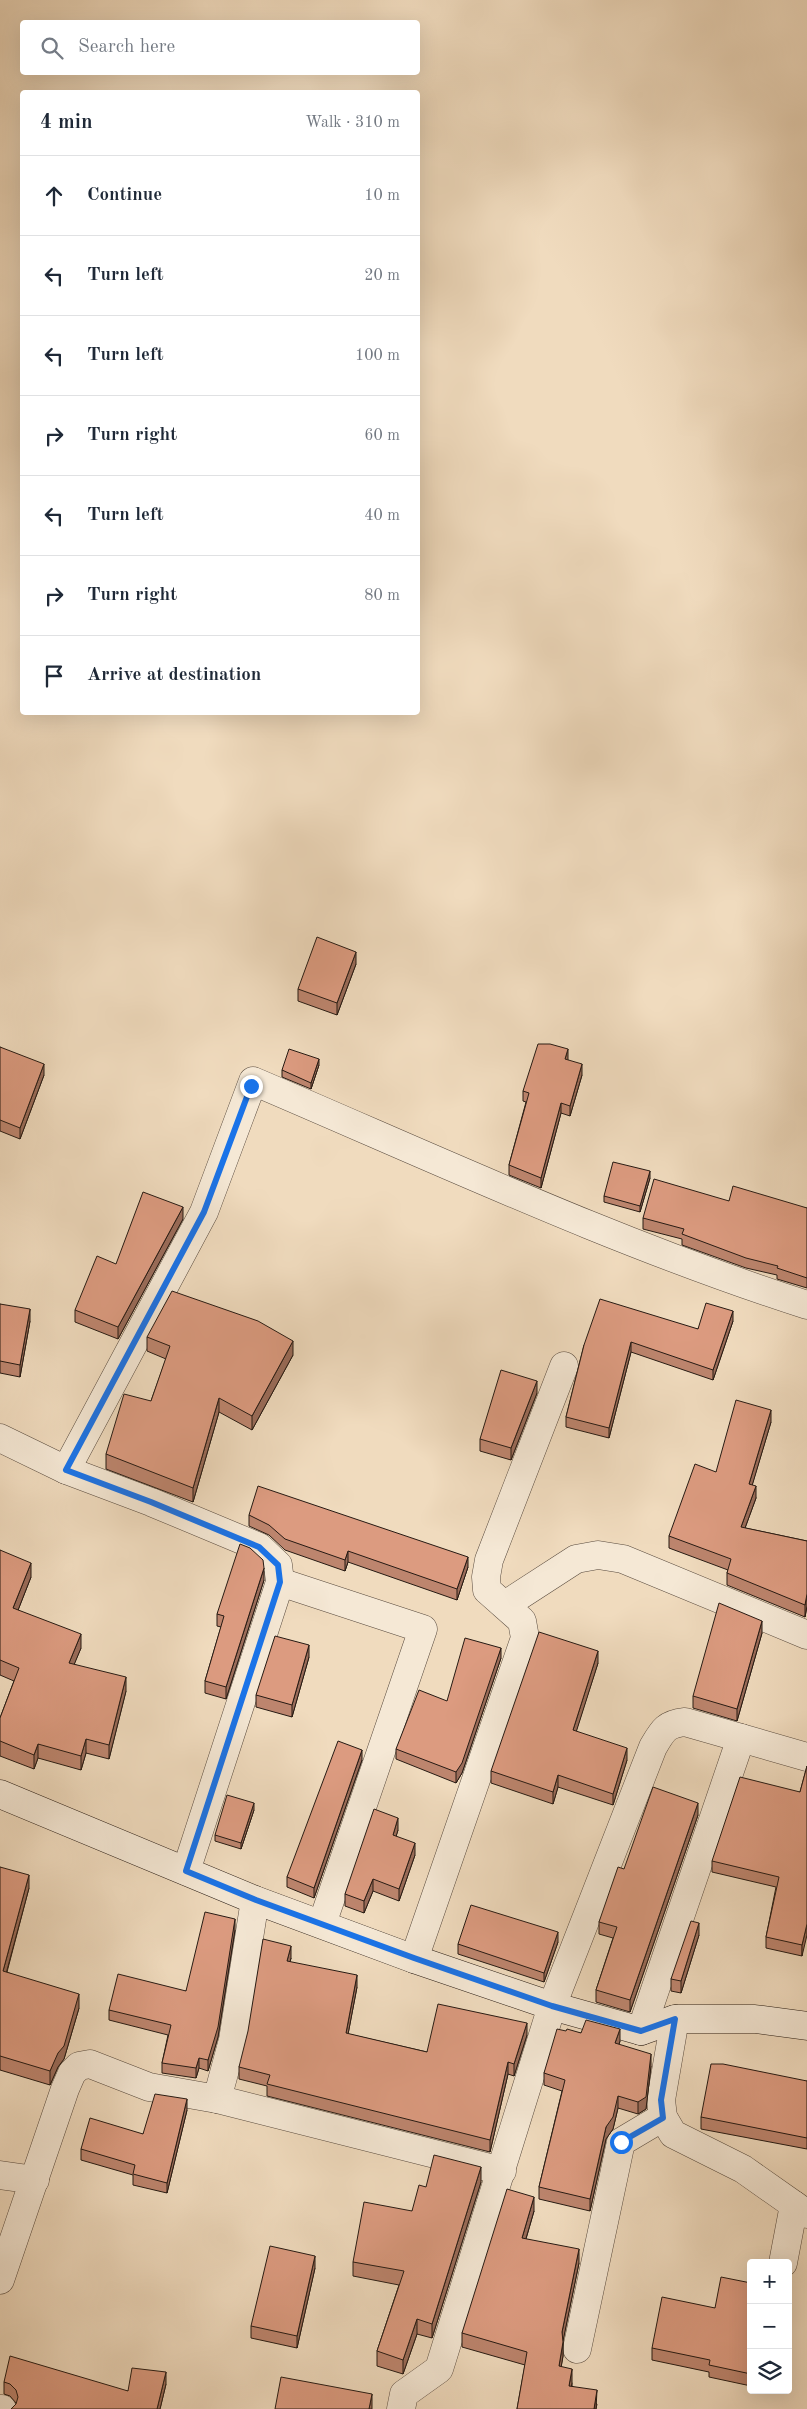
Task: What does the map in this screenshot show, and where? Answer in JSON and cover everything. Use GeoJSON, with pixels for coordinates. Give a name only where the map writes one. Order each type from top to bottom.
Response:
{"type":"FeatureCollection","features":[{"type":"Feature","properties":{"kind":"street"},"geometry":{"type":"LineString","coordinates":[[66,1470],[204,1212],[253,1081],[574,1220],[752,1288],[807,1305]]}},
{"type":"Feature","properties":{"kind":"street"},"geometry":{"type":"LineString","coordinates":[[414,1958],[525,1638],[522,1620],[487,1590],[486,1577],[489,1560],[564,1366]]}},
{"type":"Feature","properties":{"kind":"street"},"geometry":{"type":"LineString","coordinates":[[0,1438],[66,1470],[151,1502],[259,1547],[278,1565],[280,1582],[186,1871]]}},
{"type":"Feature","properties":{"kind":"street"},"geometry":{"type":"LineString","coordinates":[[505,1605],[576,1559],[598,1555],[623,1559],[807,1635]]}},
{"type":"Feature","properties":{"kind":"street"},"geometry":{"type":"LineString","coordinates":[[280,1582],[423,1629],[322,1924]]}},
{"type":"Feature","properties":{"kind":"street"},"geometry":{"type":"LineString","coordinates":[[401,2409],[404,2394],[439,2369],[490,2200],[502,2171],[552,2006],[653,1747],[661,1733],[672,1723],[685,1722],[807,1757]]}},
{"type":"Feature","properties":{"kind":"street"},"geometry":{"type":"LineString","coordinates":[[641,2031],[741,1738]]}},
{"type":"Feature","properties":{"kind":"street"},"geometry":{"type":"LineString","coordinates":[[0,1794],[256,1900],[552,2006],[641,2031],[675,2019],[755,2019],[807,2026]]}},
{"type":"Feature","properties":{"kind":"street"},"geometry":{"type":"LineString","coordinates":[[217,2099],[233,2040],[256,1900]]}},
{"type":"Feature","properties":{"kind":"street"},"geometry":{"type":"LineString","coordinates":[[675,2019],[661,2100],[663,2118],[673,2134],[743,2169],[801,2209],[784,2259]]}},
{"type":"Feature","properties":{"kind":"street"},"geometry":{"type":"LineString","coordinates":[[0,2280],[65,2089],[72,2073],[78,2066],[90,2064],[149,2087],[217,2099],[502,2171]]}},
{"type":"Feature","properties":{"kind":"street"},"geometry":{"type":"LineString","coordinates":[[577,2349],[621,2142],[663,2118]]}},
{"type":"Feature","properties":{"kind":"street"},"geometry":{"type":"LineString","coordinates":[[0,2175],[35,2180]]}},
{"type":"Feature","properties":{"kind":"building"},"geometry":{"type":"Polygon","coordinates":[[[317,937],[356,952],[337,1003],[298,989],[317,937]]]}},
{"type":"Feature","properties":{"kind":"building"},"geometry":{"type":"Polygon","coordinates":[[[538,1044],[550,1044],[568,1049],[565,1059],[582,1064],[570,1106],[561,1103],[541,1178],[509,1165],[529,1093],[523,1091],[538,1044]]]}},
{"type":"Feature","properties":{"kind":"building"},"geometry":{"type":"Polygon","coordinates":[[[0,1047],[44,1064],[20,1128],[0,1120],[0,1047]]]}},
{"type":"Feature","properties":{"kind":"building"},"geometry":{"type":"Polygon","coordinates":[[[289,1049],[319,1059],[311,1083],[282,1070],[289,1049]]]}},
{"type":"Feature","properties":{"kind":"building"},"geometry":{"type":"Polygon","coordinates":[[[613,1162],[650,1171],[640,1206],[604,1196],[613,1162]]]}},
{"type":"Feature","properties":{"kind":"building"},"geometry":{"type":"Polygon","coordinates":[[[654,1179],[729,1201],[733,1186],[807,1208],[807,1278],[777,1268],[778,1266],[746,1258],[682,1234],[684,1229],[643,1218],[654,1179]]]}},
{"type":"Feature","properties":{"kind":"building"},"geometry":{"type":"Polygon","coordinates":[[[143,1192],[183,1207],[118,1327],[75,1310],[97,1256],[116,1264],[143,1192]]]}},
{"type":"Feature","properties":{"kind":"building"},"geometry":{"type":"Polygon","coordinates":[[[172,1291],[258,1321],[293,1341],[252,1416],[219,1398],[193,1488],[106,1454],[124,1394],[151,1401],[170,1346],[147,1337],[172,1291]]]}},
{"type":"Feature","properties":{"kind":"building"},"geometry":{"type":"Polygon","coordinates":[[[600,1299],[698,1329],[706,1303],[733,1311],[713,1370],[631,1342],[609,1428],[566,1417],[584,1345],[600,1299]]]}},
{"type":"Feature","properties":{"kind":"building"},"geometry":{"type":"Polygon","coordinates":[[[0,1304],[30,1309],[20,1365],[0,1361],[0,1304]]]}},
{"type":"Feature","properties":{"kind":"building"},"geometry":{"type":"Polygon","coordinates":[[[501,1370],[537,1381],[511,1448],[480,1439],[501,1370]]]}},
{"type":"Feature","properties":{"kind":"building"},"geometry":{"type":"Polygon","coordinates":[[[736,1400],[771,1410],[749,1484],[756,1486],[741,1527],[807,1541],[807,1594],[805,1605],[727,1573],[731,1559],[669,1536],[695,1464],[716,1472],[736,1400]]]}},
{"type":"Feature","properties":{"kind":"building"},"geometry":{"type":"Polygon","coordinates":[[[258,1486],[468,1557],[457,1589],[348,1551],[345,1560],[285,1539],[269,1525],[249,1515],[258,1486]]]}},
{"type":"Feature","properties":{"kind":"building"},"geometry":{"type":"Polygon","coordinates":[[[240,1544],[250,1548],[263,1560],[264,1568],[226,1687],[205,1681],[224,1616],[217,1614],[240,1544]]]}},
{"type":"Feature","properties":{"kind":"building"},"geometry":{"type":"Polygon","coordinates":[[[0,1550],[31,1563],[13,1608],[81,1634],[69,1663],[126,1677],[109,1745],[86,1739],[81,1756],[38,1744],[34,1755],[0,1741],[0,1718],[19,1668],[0,1660],[0,1550]]]}},
{"type":"Feature","properties":{"kind":"building"},"geometry":{"type":"Polygon","coordinates":[[[719,1603],[762,1621],[737,1709],[693,1696],[719,1603]]]}},
{"type":"Feature","properties":{"kind":"building"},"geometry":{"type":"Polygon","coordinates":[[[539,1632],[598,1651],[573,1730],[627,1748],[613,1794],[558,1775],[553,1792],[491,1771],[539,1632]]]}},
{"type":"Feature","properties":{"kind":"building"},"geometry":{"type":"Polygon","coordinates":[[[275,1636],[309,1645],[292,1705],[256,1695],[275,1636]]]}},
{"type":"Feature","properties":{"kind":"building"},"geometry":{"type":"Polygon","coordinates":[[[465,1638],[501,1648],[462,1763],[456,1772],[396,1749],[419,1690],[447,1701],[465,1638]]]}},
{"type":"Feature","properties":{"kind":"building"},"geometry":{"type":"Polygon","coordinates":[[[338,1741],[362,1750],[314,1888],[287,1877],[338,1741]]]}},
{"type":"Feature","properties":{"kind":"building"},"geometry":{"type":"Polygon","coordinates":[[[807,1766],[807,1924],[802,1945],[766,1937],[779,1877],[712,1861],[740,1777],[800,1792],[807,1766]]]}},
{"type":"Feature","properties":{"kind":"building"},"geometry":{"type":"Polygon","coordinates":[[[653,1787],[698,1803],[630,2000],[596,1990],[617,1927],[599,1922],[618,1867],[624,1869],[653,1787]]]}},
{"type":"Feature","properties":{"kind":"building"},"geometry":{"type":"Polygon","coordinates":[[[227,1795],[254,1803],[241,1843],[215,1835],[227,1795]]]}},
{"type":"Feature","properties":{"kind":"building"},"geometry":{"type":"Polygon","coordinates":[[[374,1809],[398,1818],[393,1835],[415,1843],[399,1889],[373,1879],[364,1901],[345,1894],[374,1809]]]}},
{"type":"Feature","properties":{"kind":"building"},"geometry":{"type":"Polygon","coordinates":[[[0,1867],[29,1875],[3,1971],[79,1994],[64,2046],[58,2053],[50,2071],[0,2056],[0,1867]]]}},
{"type":"Feature","properties":{"kind":"building"},"geometry":{"type":"Polygon","coordinates":[[[471,1905],[558,1932],[544,1973],[458,1944],[471,1905]]]}},
{"type":"Feature","properties":{"kind":"building"},"geometry":{"type":"Polygon","coordinates":[[[205,1912],[235,1919],[218,2027],[208,2060],[199,2058],[196,2068],[162,2063],[171,2025],[109,2010],[118,1974],[186,1991],[205,1912]]]}},
{"type":"Feature","properties":{"kind":"building"},"geometry":{"type":"Polygon","coordinates":[[[691,1921],[699,1923],[681,1981],[671,1979],[691,1921]]]}},
{"type":"Feature","properties":{"kind":"building"},"geometry":{"type":"Polygon","coordinates":[[[263,1939],[291,1946],[287,1961],[357,1975],[346,2033],[427,2052],[438,2004],[527,2023],[514,2064],[508,2062],[490,2140],[267,2084],[270,2075],[239,2067],[248,2031],[263,1939]]]}},
{"type":"Feature","properties":{"kind":"building"},"geometry":{"type":"Polygon","coordinates":[[[586,2020],[620,2029],[615,2043],[651,2054],[646,2097],[638,2102],[618,2096],[613,2117],[606,2127],[590,2199],[539,2187],[565,2080],[544,2073],[557,2029],[566,2031],[567,2029],[581,2033],[586,2020]]]}},
{"type":"Feature","properties":{"kind":"building"},"geometry":{"type":"Polygon","coordinates":[[[711,2064],[723,2064],[807,2081],[807,2138],[701,2117],[711,2064]]]}},
{"type":"Feature","properties":{"kind":"building"},"geometry":{"type":"Polygon","coordinates":[[[155,2094],[187,2099],[167,2183],[133,2174],[135,2165],[81,2149],[90,2118],[143,2134],[155,2094]]]}},
{"type":"Feature","properties":{"kind":"building"},"geometry":{"type":"Polygon","coordinates":[[[434,2155],[481,2167],[432,2324],[417,2319],[403,2360],[377,2351],[404,2271],[353,2262],[364,2202],[412,2211],[419,2185],[426,2187],[434,2155]]]}},
{"type":"Feature","properties":{"kind":"building"},"geometry":{"type":"Polygon","coordinates":[[[507,2189],[534,2197],[522,2238],[579,2249],[562,2332],[563,2342],[559,2366],[572,2369],[569,2386],[597,2390],[594,2409],[517,2409],[527,2352],[462,2333],[507,2189]]]}},
{"type":"Feature","properties":{"kind":"building"},"geometry":{"type":"Polygon","coordinates":[[[270,2246],[315,2256],[297,2336],[251,2326],[270,2246]]]}},
{"type":"Feature","properties":{"kind":"building"},"geometry":{"type":"Polygon","coordinates":[[[721,2277],[747,2282],[747,2373],[709,2365],[710,2360],[652,2348],[662,2297],[715,2308],[721,2277]]]}},
{"type":"Feature","properties":{"kind":"building"},"geometry":{"type":"Polygon","coordinates":[[[10,2356],[128,2391],[132,2368],[166,2372],[157,2409],[11,2409],[16,2404],[18,2397],[16,2390],[10,2384],[4,2382],[10,2356]]]}},
{"type":"Feature","properties":{"kind":"building"},"geometry":{"type":"Polygon","coordinates":[[[281,2377],[372,2394],[369,2409],[275,2409],[281,2377]]]}},
{"type":"Feature","properties":{"kind":"route"},"geometry":{"type":"LineString","coordinates":[[251,1086],[204,1212],[66,1470],[151,1502],[259,1547],[278,1565],[280,1582],[259,1641],[186,1871],[256,1900],[552,2006],[641,2031],[675,2019],[661,2100],[663,2118],[621,2142]]}}]}
